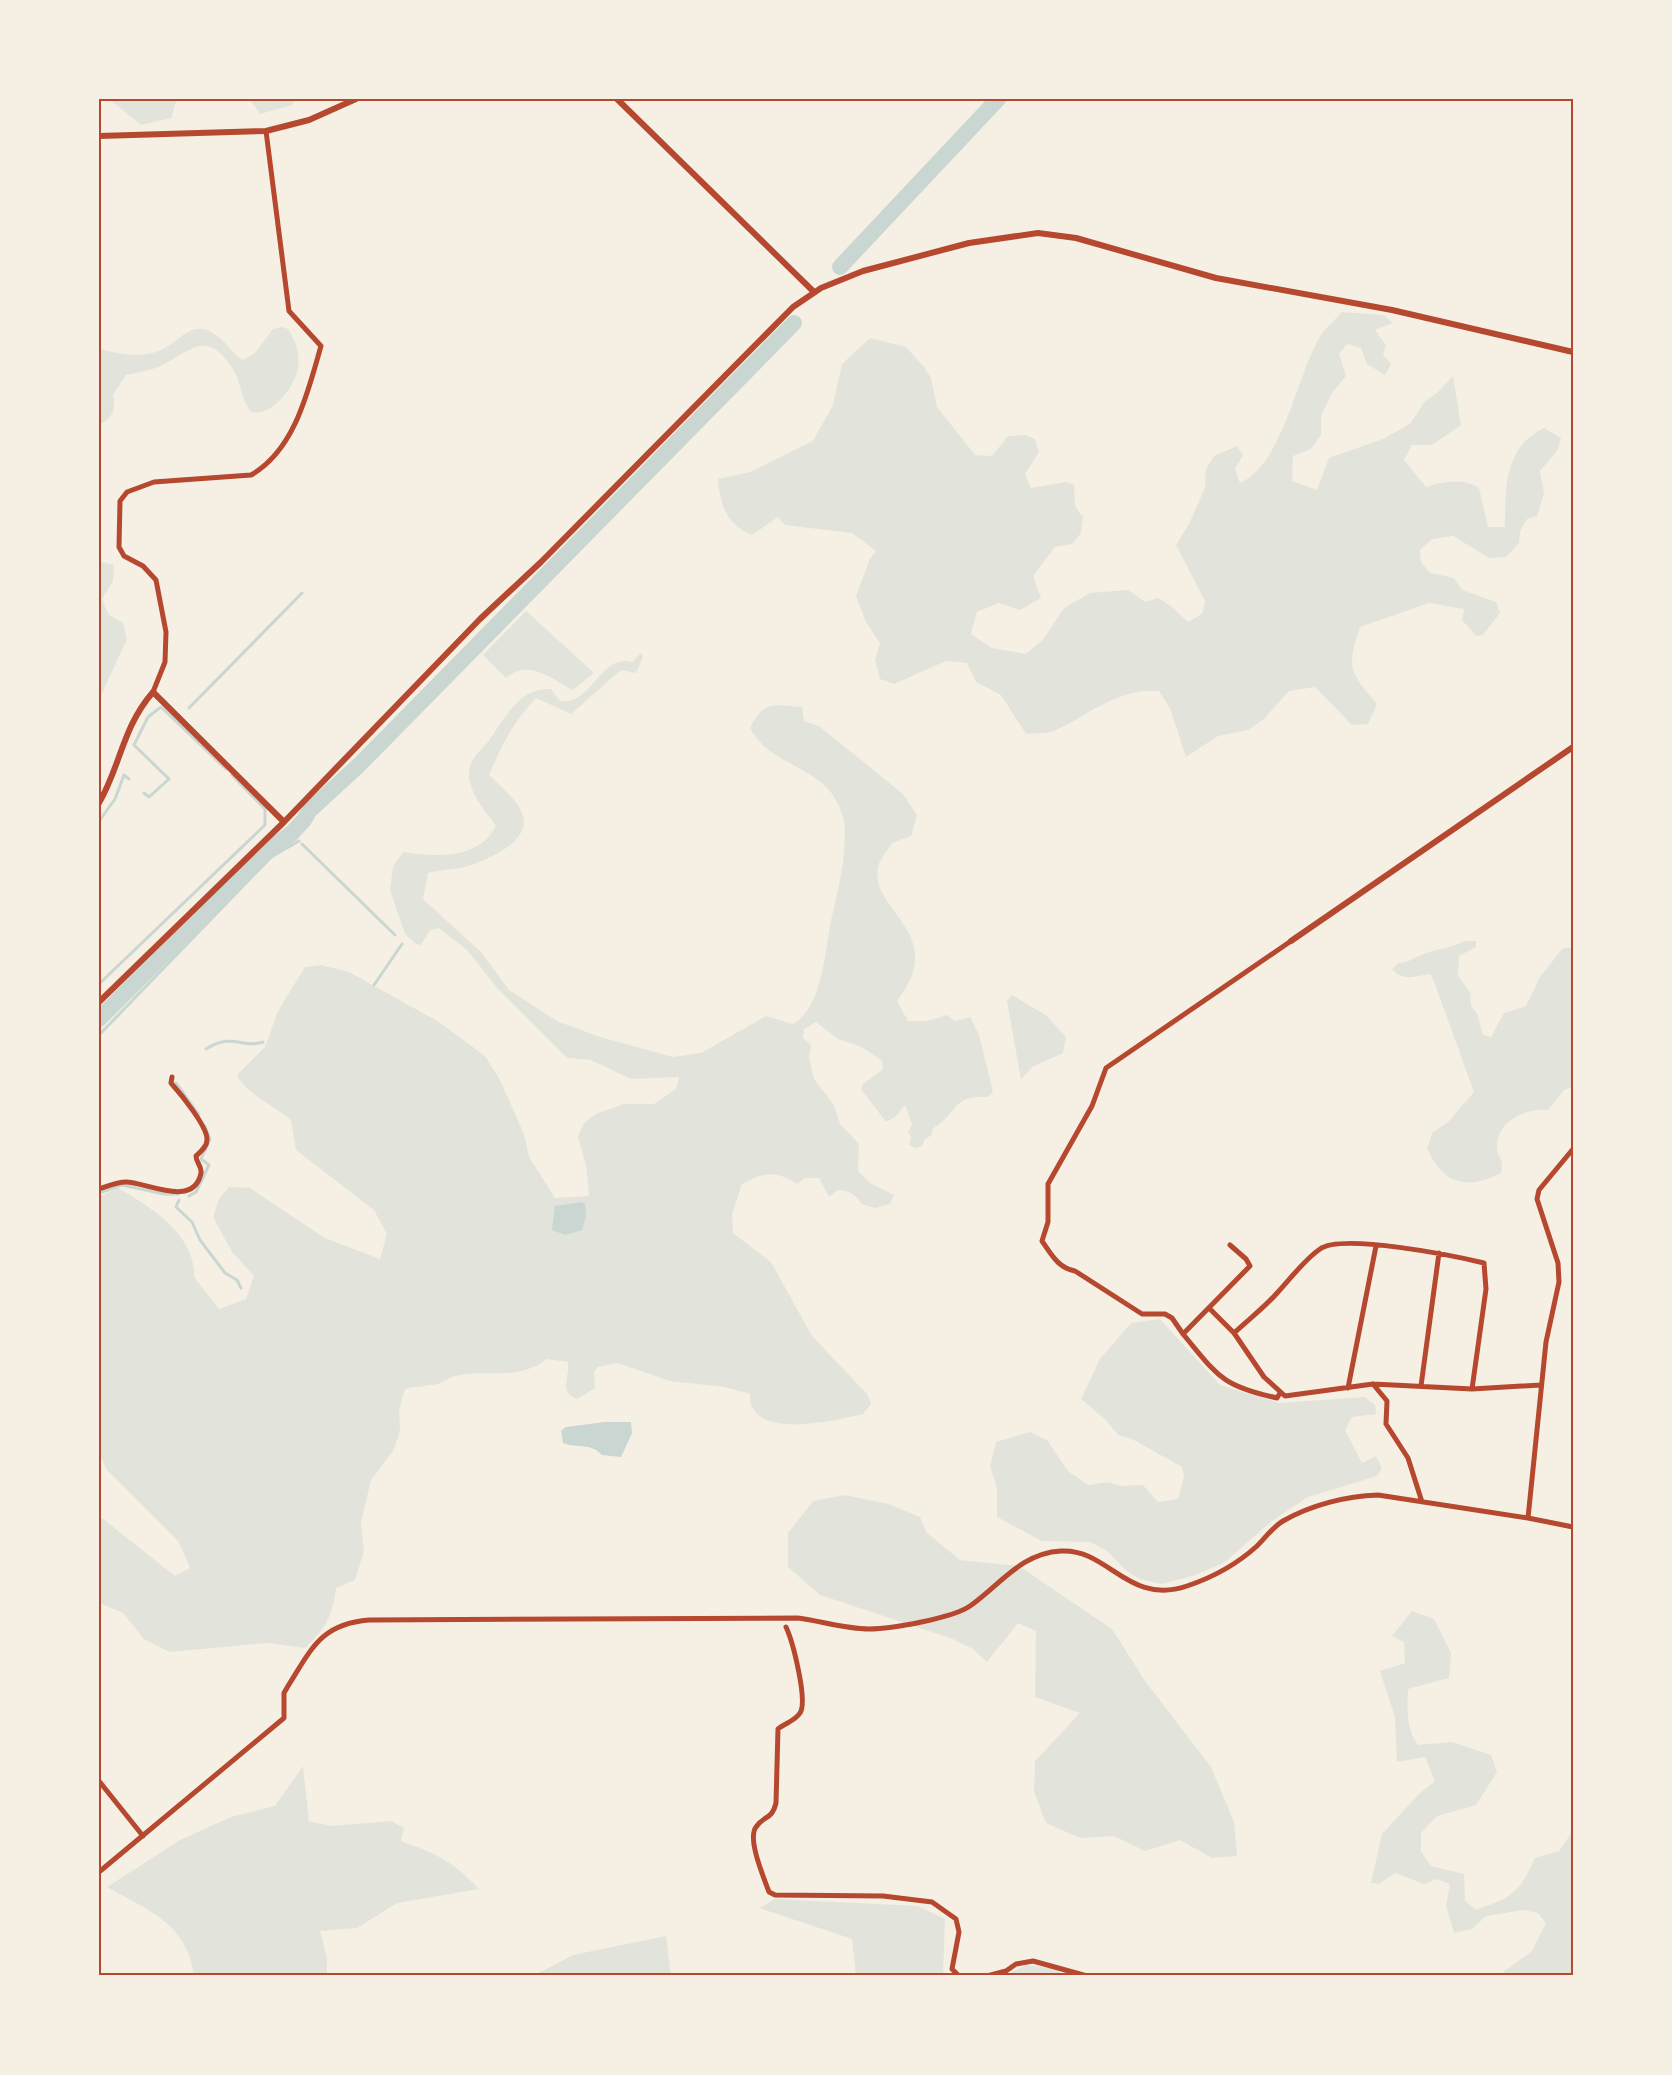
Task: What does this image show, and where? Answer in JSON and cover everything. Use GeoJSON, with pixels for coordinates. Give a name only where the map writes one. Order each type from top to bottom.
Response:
{"type":"FeatureCollection","features":[{"type":"Feature","properties":{"kind":"street"},"geometry":{"type":"LineString","coordinates":[[99,136],[266,131],[309,120],[356,99]]}},
{"type":"Feature","properties":{"kind":"street"},"geometry":{"type":"LineString","coordinates":[[617,99],[814,292]]}},
{"type":"Feature","properties":{"kind":"street"},"geometry":{"type":"LineString","coordinates":[[99,803],[107,790],[133,718],[153,692],[165,662],[166,632],[156,580],[143,566],[124,556],[118,547],[120,501],[127,492],[154,482],[250,475],[264,468],[298,419],[321,346],[289,310],[266,131]]}},
{"type":"Feature","properties":{"kind":"street"},"geometry":{"type":"LineString","coordinates":[[99,1002],[284,822],[480,619],[541,562],[793,307],[814,292],[863,271],[949,248],[1007,236],[1038,233],[1076,238],[1216,278],[1392,310],[1573,352]]}},
{"type":"Feature","properties":{"kind":"street"},"geometry":{"type":"LineString","coordinates":[[153,692],[284,822]]}},
{"type":"Feature","properties":{"kind":"street"},"geometry":{"type":"LineString","coordinates":[[1280,1393],[1277,1398],[1259,1394],[1220,1379],[1172,1318],[1165,1314],[1142,1314],[1074,1271],[1064,1269],[1042,1241],[1048,1222],[1048,1184],[1092,1106],[1106,1068],[1573,747]]}},
{"type":"Feature","properties":{"kind":"street"},"geometry":{"type":"LineString","coordinates":[[99,1189],[125,1182],[172,1192],[190,1187],[197,1182],[201,1169],[196,1156],[205,1146],[206,1134],[184,1098],[171,1083],[172,1077]]}},
{"type":"Feature","properties":{"kind":"street"},"geometry":{"type":"LineString","coordinates":[[1528,1518],[1546,1342],[1559,1282],[1558,1263],[1537,1198],[1539,1190],[1573,1149]]}},
{"type":"Feature","properties":{"kind":"street"},"geometry":{"type":"LineString","coordinates":[[1234,1332],[1269,1302],[1319,1249],[1330,1243],[1439,1253],[1484,1263],[1486,1289],[1472,1389]]}},
{"type":"Feature","properties":{"kind":"street"},"geometry":{"type":"LineString","coordinates":[[1183,1334],[1250,1266],[1246,1259],[1230,1245]]}},
{"type":"Feature","properties":{"kind":"street"},"geometry":{"type":"LineString","coordinates":[[1348,1388],[1376,1246]]}},
{"type":"Feature","properties":{"kind":"street"},"geometry":{"type":"LineString","coordinates":[[1421,1386],[1439,1253]]}},
{"type":"Feature","properties":{"kind":"street"},"geometry":{"type":"LineString","coordinates":[[1209,1308],[1234,1332],[1264,1377],[1285,1396],[1373,1384],[1472,1389],[1541,1385]]}},
{"type":"Feature","properties":{"kind":"street"},"geometry":{"type":"LineString","coordinates":[[1373,1384],[1387,1401],[1386,1424],[1408,1458],[1422,1502]]}},
{"type":"Feature","properties":{"kind":"street"},"geometry":{"type":"LineString","coordinates":[[99,1872],[284,1718],[284,1694],[288,1686],[322,1636],[340,1624],[369,1620],[798,1618],[870,1629],[943,1617],[969,1607],[1011,1570],[1041,1553],[1078,1552],[1138,1586],[1156,1590],[1172,1590],[1230,1568],[1281,1522],[1300,1513],[1353,1496],[1378,1495],[1573,1527]]}},
{"type":"Feature","properties":{"kind":"street"},"geometry":{"type":"LineString","coordinates":[[786,1627],[796,1654],[802,1691],[802,1711],[795,1719],[787,1721],[778,1729],[776,1803],[773,1814],[755,1828],[753,1835],[759,1865],[769,1892],[775,1895],[883,1896],[932,1902],[956,1919],[959,1932],[952,1970],[959,1976]]}},
{"type":"Feature","properties":{"kind":"street"},"geometry":{"type":"LineString","coordinates":[[99,1781],[143,1836]]}},
{"type":"Feature","properties":{"kind":"street"},"geometry":{"type":"LineString","coordinates":[[987,1976],[1006,1971],[1016,1964],[1033,1961],[1087,1976]]}},
{"type":"Feature","properties":{"kind":"shaded area"},"geometry":{"type":"Polygon","coordinates":[[[109,99],[177,99],[171,118],[141,125],[109,99]]]}},
{"type":"Feature","properties":{"kind":"shaded area"},"geometry":{"type":"Polygon","coordinates":[[[250,99],[295,99],[292,105],[260,114],[250,99]]]}},
{"type":"Feature","properties":{"kind":"shaded area"},"geometry":{"type":"Polygon","coordinates":[[[1342,312],[1383,315],[1393,323],[1375,330],[1386,345],[1383,355],[1391,364],[1385,375],[1367,364],[1361,348],[1347,344],[1339,354],[1346,376],[1332,393],[1321,416],[1321,435],[1311,449],[1293,456],[1292,481],[1317,490],[1329,458],[1383,439],[1410,424],[1425,401],[1437,393],[1453,376],[1461,425],[1432,445],[1412,445],[1404,460],[1426,487],[1453,482],[1467,483],[1479,488],[1488,527],[1505,527],[1507,484],[1514,458],[1521,446],[1544,428],[1561,438],[1557,451],[1540,471],[1544,494],[1537,516],[1527,519],[1520,532],[1519,543],[1506,557],[1489,558],[1453,536],[1432,539],[1420,550],[1421,563],[1431,573],[1454,578],[1462,590],[1496,602],[1500,613],[1483,635],[1476,636],[1462,620],[1464,609],[1429,603],[1360,627],[1352,661],[1356,677],[1377,704],[1368,724],[1352,725],[1315,687],[1289,691],[1264,719],[1248,730],[1218,736],[1186,757],[1170,708],[1159,691],[1144,691],[1116,698],[1054,731],[1026,734],[1001,695],[976,682],[967,663],[946,661],[894,684],[880,679],[875,660],[880,643],[866,622],[856,596],[870,559],[876,551],[852,533],[785,525],[778,517],[752,535],[736,526],[723,506],[718,479],[750,472],[813,441],[833,405],[842,364],[870,338],[906,347],[924,367],[931,378],[937,407],[975,455],[992,456],[1008,436],[1025,435],[1035,439],[1039,452],[1025,474],[1031,488],[1066,482],[1074,485],[1075,506],[1083,517],[1081,533],[1072,544],[1055,547],[1033,576],[1041,598],[1020,610],[999,603],[977,612],[971,634],[992,648],[1026,654],[1043,640],[1064,608],[1090,593],[1128,590],[1145,602],[1158,598],[1171,606],[1188,622],[1202,614],[1205,601],[1176,545],[1189,524],[1205,488],[1206,469],[1214,456],[1237,446],[1243,455],[1235,469],[1240,483],[1254,474],[1267,459],[1318,340],[1342,312]]]}},
{"type":"Feature","properties":{"kind":"shaded area"},"geometry":{"type":"Polygon","coordinates":[[[281,327],[288,329],[293,338],[297,348],[298,366],[287,392],[267,410],[251,412],[233,369],[223,356],[206,346],[188,350],[154,368],[126,375],[113,395],[112,413],[99,425],[99,349],[123,354],[147,354],[163,349],[188,332],[201,329],[208,330],[220,338],[243,360],[254,354],[273,329],[281,327]]]}},
{"type":"Feature","properties":{"kind":"shaded area"},"geometry":{"type":"Polygon","coordinates":[[[99,561],[114,565],[113,581],[102,599],[109,615],[123,623],[127,639],[99,700],[99,561]]]}},
{"type":"Feature","properties":{"kind":"shaded area"},"geometry":{"type":"Polygon","coordinates":[[[526,611],[594,673],[573,690],[540,672],[531,670],[514,672],[506,678],[483,655],[526,611]]]}},
{"type":"Feature","properties":{"kind":"shaded area"},"geometry":{"type":"Polygon","coordinates":[[[641,653],[643,657],[636,673],[621,670],[571,714],[536,698],[528,707],[509,734],[489,775],[520,808],[524,822],[522,831],[509,846],[482,861],[469,866],[428,873],[423,899],[482,953],[509,990],[557,1021],[600,1037],[673,1057],[701,1053],[766,1016],[793,1024],[803,1015],[811,1004],[822,975],[841,873],[845,830],[838,803],[817,779],[780,757],[758,740],[750,728],[755,719],[770,706],[802,707],[804,721],[819,726],[903,794],[917,815],[911,836],[892,843],[878,867],[878,883],[912,940],[915,957],[911,977],[897,1001],[908,1021],[927,1021],[947,1015],[955,1021],[970,1017],[979,1035],[993,1092],[988,1097],[968,1098],[962,1102],[932,1129],[932,1135],[925,1139],[922,1146],[916,1148],[909,1145],[911,1138],[908,1131],[912,1125],[905,1105],[895,1117],[886,1122],[861,1089],[863,1084],[883,1069],[882,1061],[862,1047],[838,1039],[816,1022],[804,1029],[803,1038],[811,1045],[809,1058],[814,1079],[834,1105],[840,1124],[859,1144],[858,1171],[870,1183],[894,1195],[890,1204],[875,1208],[861,1204],[855,1195],[846,1191],[838,1190],[829,1197],[819,1178],[805,1178],[797,1184],[782,1176],[770,1174],[742,1184],[732,1214],[733,1233],[771,1262],[812,1336],[867,1394],[871,1404],[863,1414],[837,1420],[804,1424],[772,1422],[760,1416],[752,1407],[750,1394],[725,1387],[670,1381],[617,1363],[598,1367],[594,1372],[595,1388],[577,1399],[571,1396],[566,1389],[568,1362],[547,1359],[525,1370],[467,1374],[438,1384],[405,1389],[399,1410],[400,1431],[393,1451],[371,1480],[361,1522],[364,1551],[355,1580],[336,1588],[330,1614],[318,1634],[305,1648],[267,1643],[169,1652],[144,1639],[123,1613],[99,1603],[99,1518],[175,1576],[190,1568],[179,1542],[106,1469],[99,1452],[99,1197],[118,1188],[157,1213],[169,1224],[188,1248],[193,1262],[194,1277],[219,1309],[246,1299],[254,1276],[232,1252],[213,1217],[219,1199],[229,1187],[250,1188],[325,1238],[380,1259],[387,1234],[374,1210],[296,1150],[291,1120],[253,1093],[237,1075],[265,1047],[278,1011],[305,967],[321,965],[349,972],[439,1022],[485,1056],[500,1080],[524,1134],[529,1157],[555,1198],[589,1196],[586,1165],[578,1137],[584,1123],[596,1114],[624,1104],[654,1104],[676,1089],[679,1077],[631,1079],[591,1060],[567,1058],[498,989],[467,950],[439,928],[430,930],[421,945],[416,944],[405,934],[390,890],[393,867],[403,852],[429,855],[455,854],[479,845],[496,826],[474,794],[469,780],[470,768],[474,759],[508,713],[522,698],[530,693],[551,689],[560,701],[571,700],[580,696],[612,665],[621,661],[632,662],[641,653]]]}},
{"type":"Feature","properties":{"kind":"shaded area"},"geometry":{"type":"Polygon","coordinates":[[[1465,941],[1476,941],[1476,947],[1459,956],[1458,976],[1470,992],[1471,1006],[1477,1013],[1483,1035],[1491,1037],[1504,1013],[1526,1006],[1540,977],[1562,949],[1573,947],[1573,1091],[1570,1088],[1564,1090],[1548,1110],[1531,1111],[1508,1122],[1502,1129],[1497,1145],[1502,1164],[1501,1173],[1467,1182],[1448,1177],[1433,1160],[1427,1148],[1433,1132],[1448,1122],[1474,1092],[1430,974],[1405,977],[1392,969],[1398,963],[1465,941]]]}},
{"type":"Feature","properties":{"kind":"shaded area"},"geometry":{"type":"Polygon","coordinates":[[[1012,995],[1047,1016],[1066,1037],[1063,1053],[1032,1067],[1021,1080],[1007,1001],[1012,995]]]}},
{"type":"Feature","properties":{"kind":"shaded area"},"geometry":{"type":"Polygon","coordinates":[[[582,1202],[585,1204],[586,1216],[582,1230],[565,1235],[552,1230],[555,1206],[582,1202]]]}},
{"type":"Feature","properties":{"kind":"shaded area"},"geometry":{"type":"Polygon","coordinates":[[[1160,1319],[1220,1385],[1279,1403],[1365,1397],[1375,1405],[1376,1414],[1352,1417],[1345,1430],[1362,1463],[1376,1456],[1382,1469],[1377,1476],[1308,1497],[1272,1521],[1225,1562],[1196,1575],[1161,1584],[1140,1579],[1128,1572],[1107,1551],[1090,1542],[1042,1541],[997,1517],[997,1488],[990,1466],[996,1442],[1030,1432],[1047,1440],[1068,1471],[1088,1485],[1108,1482],[1121,1486],[1143,1485],[1158,1502],[1178,1499],[1184,1476],[1182,1467],[1132,1439],[1118,1435],[1107,1421],[1081,1399],[1100,1359],[1131,1323],[1160,1319]]]}},
{"type":"Feature","properties":{"kind":"shaded area"},"geometry":{"type":"Polygon","coordinates":[[[605,1422],[631,1422],[632,1433],[621,1457],[602,1455],[593,1448],[563,1443],[561,1431],[566,1427],[605,1422]]]}},
{"type":"Feature","properties":{"kind":"shaded area"},"geometry":{"type":"Polygon","coordinates":[[[845,1495],[888,1504],[920,1517],[926,1532],[960,1560],[1019,1566],[1112,1629],[1145,1681],[1211,1767],[1234,1822],[1237,1856],[1212,1858],[1180,1840],[1145,1851],[1114,1836],[1080,1838],[1046,1823],[1034,1792],[1035,1761],[1080,1713],[1035,1697],[1036,1631],[1018,1623],[987,1662],[973,1649],[953,1639],[820,1595],[788,1567],[788,1533],[813,1501],[845,1495]]]}},
{"type":"Feature","properties":{"kind":"shaded area"},"geometry":{"type":"Polygon","coordinates":[[[1412,1611],[1434,1619],[1451,1653],[1449,1678],[1408,1689],[1408,1718],[1414,1739],[1418,1745],[1452,1742],[1491,1755],[1497,1772],[1476,1805],[1437,1816],[1421,1833],[1421,1851],[1431,1866],[1464,1874],[1465,1901],[1476,1910],[1507,1897],[1519,1886],[1535,1858],[1559,1851],[1573,1831],[1573,1976],[1547,1974],[1498,1976],[1532,1951],[1546,1923],[1538,1913],[1523,1910],[1486,1916],[1472,1929],[1454,1933],[1446,1906],[1450,1884],[1437,1879],[1424,1884],[1395,1873],[1379,1884],[1371,1883],[1382,1834],[1420,1793],[1435,1781],[1425,1757],[1397,1762],[1395,1717],[1380,1671],[1405,1663],[1404,1642],[1392,1636],[1412,1611]]]}},
{"type":"Feature","properties":{"kind":"shaded area"},"geometry":{"type":"Polygon","coordinates":[[[303,1766],[309,1821],[331,1826],[391,1821],[404,1828],[401,1841],[443,1859],[479,1889],[397,1903],[357,1928],[320,1931],[327,1958],[327,1976],[194,1976],[190,1958],[174,1931],[151,1912],[107,1887],[180,1840],[231,1817],[275,1806],[303,1766]]]}},
{"type":"Feature","properties":{"kind":"shaded area"},"geometry":{"type":"Polygon","coordinates":[[[775,1899],[918,1906],[945,1919],[943,1976],[856,1976],[852,1939],[759,1908],[775,1899]]]}},
{"type":"Feature","properties":{"kind":"shaded area"},"geometry":{"type":"Polygon","coordinates":[[[666,1936],[671,1976],[533,1976],[573,1955],[666,1936]]]}},
{"type":"Feature","properties":{"kind":"shaded area"},"geometry":{"type":"Polygon","coordinates":[[[1026,1965],[1054,1968],[1066,1976],[1004,1976],[1026,1965]]]}},
{"type":"Feature","properties":{"kind":"waterway"},"geometry":{"type":"LineString","coordinates":[[840,267],[998,99]]}},
{"type":"Feature","properties":{"kind":"waterway"},"geometry":{"type":"LineString","coordinates":[[99,1019],[273,846],[291,834],[310,810],[359,765],[794,323]]}},
{"type":"Feature","properties":{"kind":"waterway"},"geometry":{"type":"LineString","coordinates":[[189,708],[302,593]]}},
{"type":"Feature","properties":{"kind":"waterway"},"geometry":{"type":"LineString","coordinates":[[144,793],[149,797],[169,779],[134,745],[148,717],[161,707],[226,769]]}},
{"type":"Feature","properties":{"kind":"waterway"},"geometry":{"type":"LineString","coordinates":[[100,820],[115,799],[124,775],[129,779]]}},
{"type":"Feature","properties":{"kind":"waterway"},"geometry":{"type":"LineString","coordinates":[[232,775],[264,808]]}},
{"type":"Feature","properties":{"kind":"waterway"},"geometry":{"type":"LineString","coordinates":[[99,984],[265,825],[265,808]]}},
{"type":"Feature","properties":{"kind":"waterway"},"geometry":{"type":"LineString","coordinates":[[288,831],[293,836]]}},
{"type":"Feature","properties":{"kind":"waterway"},"geometry":{"type":"LineString","coordinates":[[99,1035],[271,857],[299,841]]}},
{"type":"Feature","properties":{"kind":"waterway"},"geometry":{"type":"LineString","coordinates":[[302,844],[395,935]]}},
{"type":"Feature","properties":{"kind":"waterway"},"geometry":{"type":"LineString","coordinates":[[374,985],[402,944]]}},
{"type":"Feature","properties":{"kind":"waterway"},"geometry":{"type":"LineString","coordinates":[[206,1049],[231,1041],[249,1044],[263,1042]]}},
{"type":"Feature","properties":{"kind":"waterway"},"geometry":{"type":"LineString","coordinates":[[176,1083],[199,1115]]}},
{"type":"Feature","properties":{"kind":"waterway"},"geometry":{"type":"LineString","coordinates":[[189,1196],[196,1192],[209,1165],[201,1159],[210,1139],[205,1126]]}},
{"type":"Feature","properties":{"kind":"waterway"},"geometry":{"type":"LineString","coordinates":[[99,1193],[122,1185],[164,1194],[178,1194]]}},
{"type":"Feature","properties":{"kind":"waterway"},"geometry":{"type":"LineString","coordinates":[[179,1200],[176,1207],[192,1222],[200,1240],[225,1273],[237,1280],[241,1288]]}}]}
